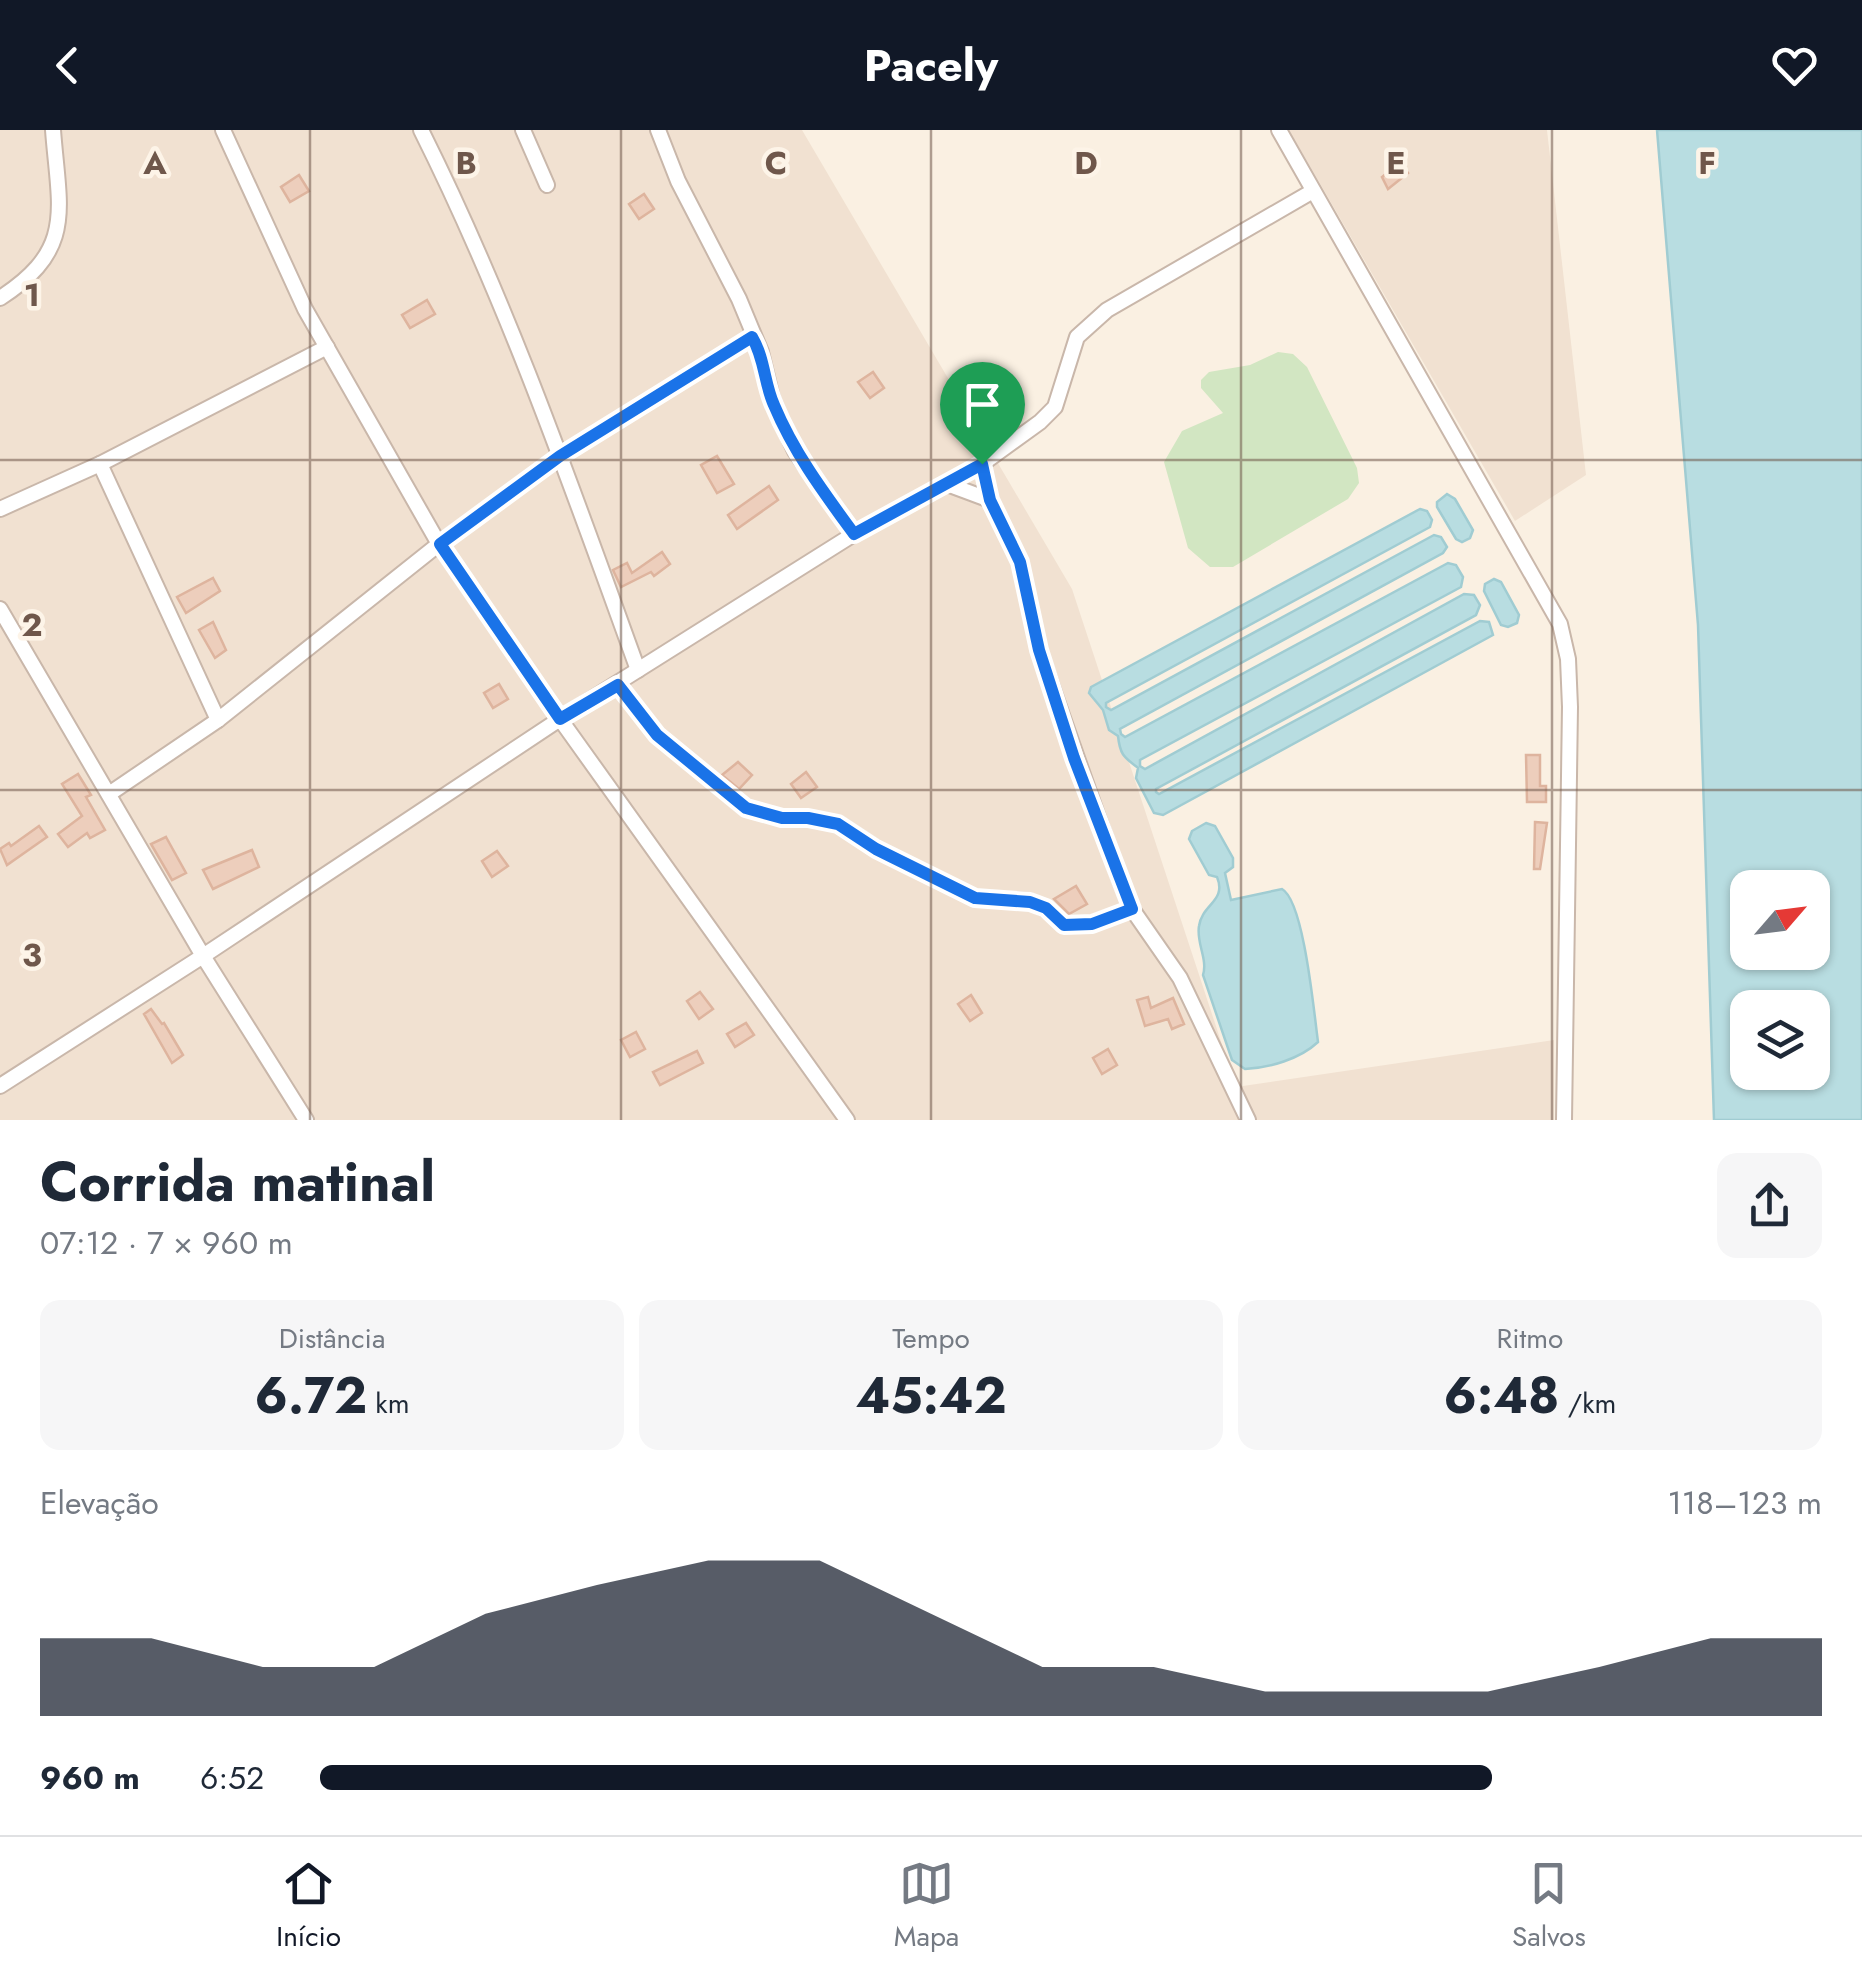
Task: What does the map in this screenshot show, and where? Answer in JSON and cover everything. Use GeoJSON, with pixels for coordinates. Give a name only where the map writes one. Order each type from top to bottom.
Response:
{"type":"FeatureCollection","features":[{"type":"Feature","properties":{"kind":"street"},"geometry":{"type":"LineString","coordinates":[[0,298],[24,283],[54,246],[60,226],[53,130]]}},
{"type":"Feature","properties":{"kind":"street"},"geometry":{"type":"LineString","coordinates":[[223,130],[305,309],[440,544],[847,1120]]}},
{"type":"Feature","properties":{"kind":"street"},"geometry":{"type":"LineString","coordinates":[[421,130],[467,222],[560,456],[638,670]]}},
{"type":"Feature","properties":{"kind":"street"},"geometry":{"type":"LineString","coordinates":[[522,130],[547,185]]}},
{"type":"Feature","properties":{"kind":"street"},"geometry":{"type":"LineString","coordinates":[[658,130],[678,181],[739,298],[761,352],[774,406],[795,451],[854,534]]}},
{"type":"Feature","properties":{"kind":"street"},"geometry":{"type":"LineString","coordinates":[[1279,130],[1560,624],[1568,659],[1570,707],[1564,1120]]}},
{"type":"Feature","properties":{"kind":"street"},"geometry":{"type":"LineString","coordinates":[[0,1086],[560,719],[854,534],[982,464],[1040,422],[1054,407],[1077,337],[1107,310],[1313,192]]}},
{"type":"Feature","properties":{"kind":"street"},"geometry":{"type":"LineString","coordinates":[[109,794],[218,720],[440,544],[560,456],[752,337]]}},
{"type":"Feature","properties":{"kind":"street"},"geometry":{"type":"LineString","coordinates":[[0,509],[100,464],[326,347]]}},
{"type":"Feature","properties":{"kind":"street"},"geometry":{"type":"LineString","coordinates":[[100,464],[218,720]]}},
{"type":"Feature","properties":{"kind":"street"},"geometry":{"type":"LineString","coordinates":[[982,464],[990,500],[1020,562],[1039,650],[1074,758],[1132,909],[1180,978],[1248,1120]]}},
{"type":"Feature","properties":{"kind":"street"},"geometry":{"type":"LineString","coordinates":[[947,484],[990,500]]}},
{"type":"Feature","properties":{"kind":"street"},"geometry":{"type":"LineString","coordinates":[[0,610],[203,956],[306,1120]]}},
{"type":"Feature","properties":{"kind":"street"},"geometry":{"type":"LineString","coordinates":[[618,685],[657,735],[746,808],[782,818],[838,824],[876,849],[975,898],[1030,902],[1046,908],[1064,925],[1092,924],[1132,909]]}},
{"type":"Feature","properties":{"kind":"shaded area"},"geometry":{"type":"Polygon","coordinates":[[[0,130],[802,130],[1072,589],[1236,1087],[1554,1040],[1554,1120],[0,1120],[0,130]]]}},
{"type":"Feature","properties":{"kind":"shaded area"},"geometry":{"type":"Polygon","coordinates":[[[1289,130],[1547,130],[1586,475],[1515,521],[1289,130]]]}},
{"type":"Feature","properties":{"kind":"green space"},"geometry":{"type":"Polygon","coordinates":[[[1278,352],[1293,354],[1307,367],[1357,468],[1359,483],[1348,499],[1233,567],[1210,567],[1188,548],[1164,462],[1182,431],[1223,413],[1201,388],[1201,380],[1209,372],[1250,365],[1278,352]]]}},
{"type":"Feature","properties":{"kind":"water"},"geometry":{"type":"Polygon","coordinates":[[[1657,130],[1862,130],[1862,1120],[1714,1120],[1698,625],[1657,130]]]}},
{"type":"Feature","properties":{"kind":"water"},"geometry":{"type":"Polygon","coordinates":[[[1447,494],[1455,499],[1473,530],[1470,538],[1462,542],[1456,539],[1437,507],[1437,502],[1447,494]]]}},
{"type":"Feature","properties":{"kind":"water"},"geometry":{"type":"Polygon","coordinates":[[[1420,509],[1427,511],[1432,520],[1430,527],[1106,703],[1106,707],[1111,710],[1434,535],[1441,537],[1447,547],[1443,553],[1120,729],[1121,734],[1125,737],[1448,563],[1456,565],[1463,577],[1461,587],[1140,760],[1140,766],[1145,769],[1464,594],[1474,595],[1480,605],[1476,615],[1156,792],[1159,794],[1480,621],[1489,622],[1493,635],[1163,815],[1154,813],[1136,778],[1138,768],[1124,755],[1118,736],[1109,730],[1103,710],[1089,693],[1091,687],[1420,509]]]}},
{"type":"Feature","properties":{"kind":"water"},"geometry":{"type":"Polygon","coordinates":[[[1494,579],[1501,582],[1519,615],[1517,623],[1508,627],[1501,625],[1484,591],[1485,584],[1494,579]]]}},
{"type":"Feature","properties":{"kind":"water"},"geometry":{"type":"Polygon","coordinates":[[[1206,823],[1215,826],[1233,858],[1233,867],[1225,873],[1231,900],[1282,889],[1296,914],[1307,959],[1318,1042],[1293,1058],[1245,1069],[1232,1060],[1203,975],[1199,939],[1201,919],[1219,892],[1217,877],[1209,875],[1189,839],[1192,831],[1206,823]]]}},
{"type":"Feature","properties":{"kind":"building"},"geometry":{"type":"Polygon","coordinates":[[[1400,162],[1408,173],[1388,189],[1382,177],[1400,162]]]}},
{"type":"Feature","properties":{"kind":"building"},"geometry":{"type":"Polygon","coordinates":[[[299,175],[309,191],[290,202],[281,187],[299,175]]]}},
{"type":"Feature","properties":{"kind":"building"},"geometry":{"type":"Polygon","coordinates":[[[644,194],[654,209],[639,219],[629,204],[644,194]]]}},
{"type":"Feature","properties":{"kind":"building"},"geometry":{"type":"Polygon","coordinates":[[[427,300],[435,314],[410,328],[402,315],[427,300]]]}},
{"type":"Feature","properties":{"kind":"building"},"geometry":{"type":"Polygon","coordinates":[[[873,372],[884,388],[870,398],[858,382],[873,372]]]}},
{"type":"Feature","properties":{"kind":"building"},"geometry":{"type":"Polygon","coordinates":[[[717,456],[734,484],[717,493],[701,465],[717,456]]]}},
{"type":"Feature","properties":{"kind":"building"},"geometry":{"type":"Polygon","coordinates":[[[769,486],[778,500],[737,529],[728,515],[769,486]]]}},
{"type":"Feature","properties":{"kind":"building"},"geometry":{"type":"Polygon","coordinates":[[[662,552],[670,564],[654,576],[651,572],[621,587],[613,570],[627,563],[632,573],[662,552]]]}},
{"type":"Feature","properties":{"kind":"building"},"geometry":{"type":"Polygon","coordinates":[[[213,578],[220,591],[186,613],[177,597],[213,578]]]}},
{"type":"Feature","properties":{"kind":"building"},"geometry":{"type":"Polygon","coordinates":[[[213,622],[226,650],[215,658],[199,630],[213,622]]]}},
{"type":"Feature","properties":{"kind":"building"},"geometry":{"type":"Polygon","coordinates":[[[499,684],[508,699],[493,708],[484,693],[499,684]]]}},
{"type":"Feature","properties":{"kind":"building"},"geometry":{"type":"Polygon","coordinates":[[[1526,755],[1540,755],[1540,786],[1546,786],[1546,802],[1527,802],[1526,755]]]}},
{"type":"Feature","properties":{"kind":"building"},"geometry":{"type":"Polygon","coordinates":[[[738,762],[752,775],[739,789],[722,775],[738,762]]]}},
{"type":"Feature","properties":{"kind":"building"},"geometry":{"type":"Polygon","coordinates":[[[806,772],[817,787],[801,798],[791,784],[806,772]]]}},
{"type":"Feature","properties":{"kind":"building"},"geometry":{"type":"Polygon","coordinates":[[[78,774],[105,830],[90,838],[87,833],[68,847],[58,834],[82,816],[62,784],[78,774]]]}},
{"type":"Feature","properties":{"kind":"building"},"geometry":{"type":"Polygon","coordinates":[[[1535,822],[1547,823],[1540,869],[1534,869],[1535,822]]]}},
{"type":"Feature","properties":{"kind":"building"},"geometry":{"type":"Polygon","coordinates":[[[39,826],[47,837],[7,865],[0,849],[9,843],[11,846],[39,826]]]}},
{"type":"Feature","properties":{"kind":"building"},"geometry":{"type":"Polygon","coordinates":[[[166,837],[186,873],[172,880],[151,844],[166,837]]]}},
{"type":"Feature","properties":{"kind":"building"},"geometry":{"type":"Polygon","coordinates":[[[252,850],[259,867],[213,889],[203,870],[252,850]]]}},
{"type":"Feature","properties":{"kind":"building"},"geometry":{"type":"Polygon","coordinates":[[[497,851],[508,866],[492,877],[482,861],[497,851]]]}},
{"type":"Feature","properties":{"kind":"building"},"geometry":{"type":"Polygon","coordinates":[[[1076,886],[1087,904],[1069,914],[1054,899],[1076,886]]]}},
{"type":"Feature","properties":{"kind":"building"},"geometry":{"type":"Polygon","coordinates":[[[700,992],[713,1009],[699,1019],[687,1001],[700,992]]]}},
{"type":"Feature","properties":{"kind":"building"},"geometry":{"type":"Polygon","coordinates":[[[971,995],[982,1013],[970,1021],[958,1004],[971,995]]]}},
{"type":"Feature","properties":{"kind":"building"},"geometry":{"type":"Polygon","coordinates":[[[1148,997],[1151,1008],[1173,998],[1184,1024],[1172,1029],[1168,1019],[1145,1026],[1137,1000],[1148,997]]]}},
{"type":"Feature","properties":{"kind":"building"},"geometry":{"type":"Polygon","coordinates":[[[151,1009],[183,1055],[172,1063],[144,1014],[151,1009]]]}},
{"type":"Feature","properties":{"kind":"building"},"geometry":{"type":"Polygon","coordinates":[[[746,1023],[754,1035],[735,1047],[727,1034],[746,1023]]]}},
{"type":"Feature","properties":{"kind":"building"},"geometry":{"type":"Polygon","coordinates":[[[636,1032],[645,1049],[630,1057],[621,1040],[636,1032]]]}},
{"type":"Feature","properties":{"kind":"building"},"geometry":{"type":"Polygon","coordinates":[[[1108,1049],[1117,1065],[1102,1074],[1093,1058],[1108,1049]]]}},
{"type":"Feature","properties":{"kind":"building"},"geometry":{"type":"Polygon","coordinates":[[[697,1051],[703,1063],[660,1085],[653,1072],[697,1051]]]}},
{"type":"Feature","properties":{"kind":"route"},"geometry":{"type":"LineString","coordinates":[[752,337],[761,352],[774,406],[795,451],[854,534],[982,464],[990,500],[1020,562],[1039,650],[1074,758],[1132,909],[1092,924],[1064,925],[1046,908],[1030,902],[975,898],[876,849],[838,824],[782,818],[746,808],[657,735],[618,685],[560,719],[440,544],[560,456],[752,337]]}}]}
